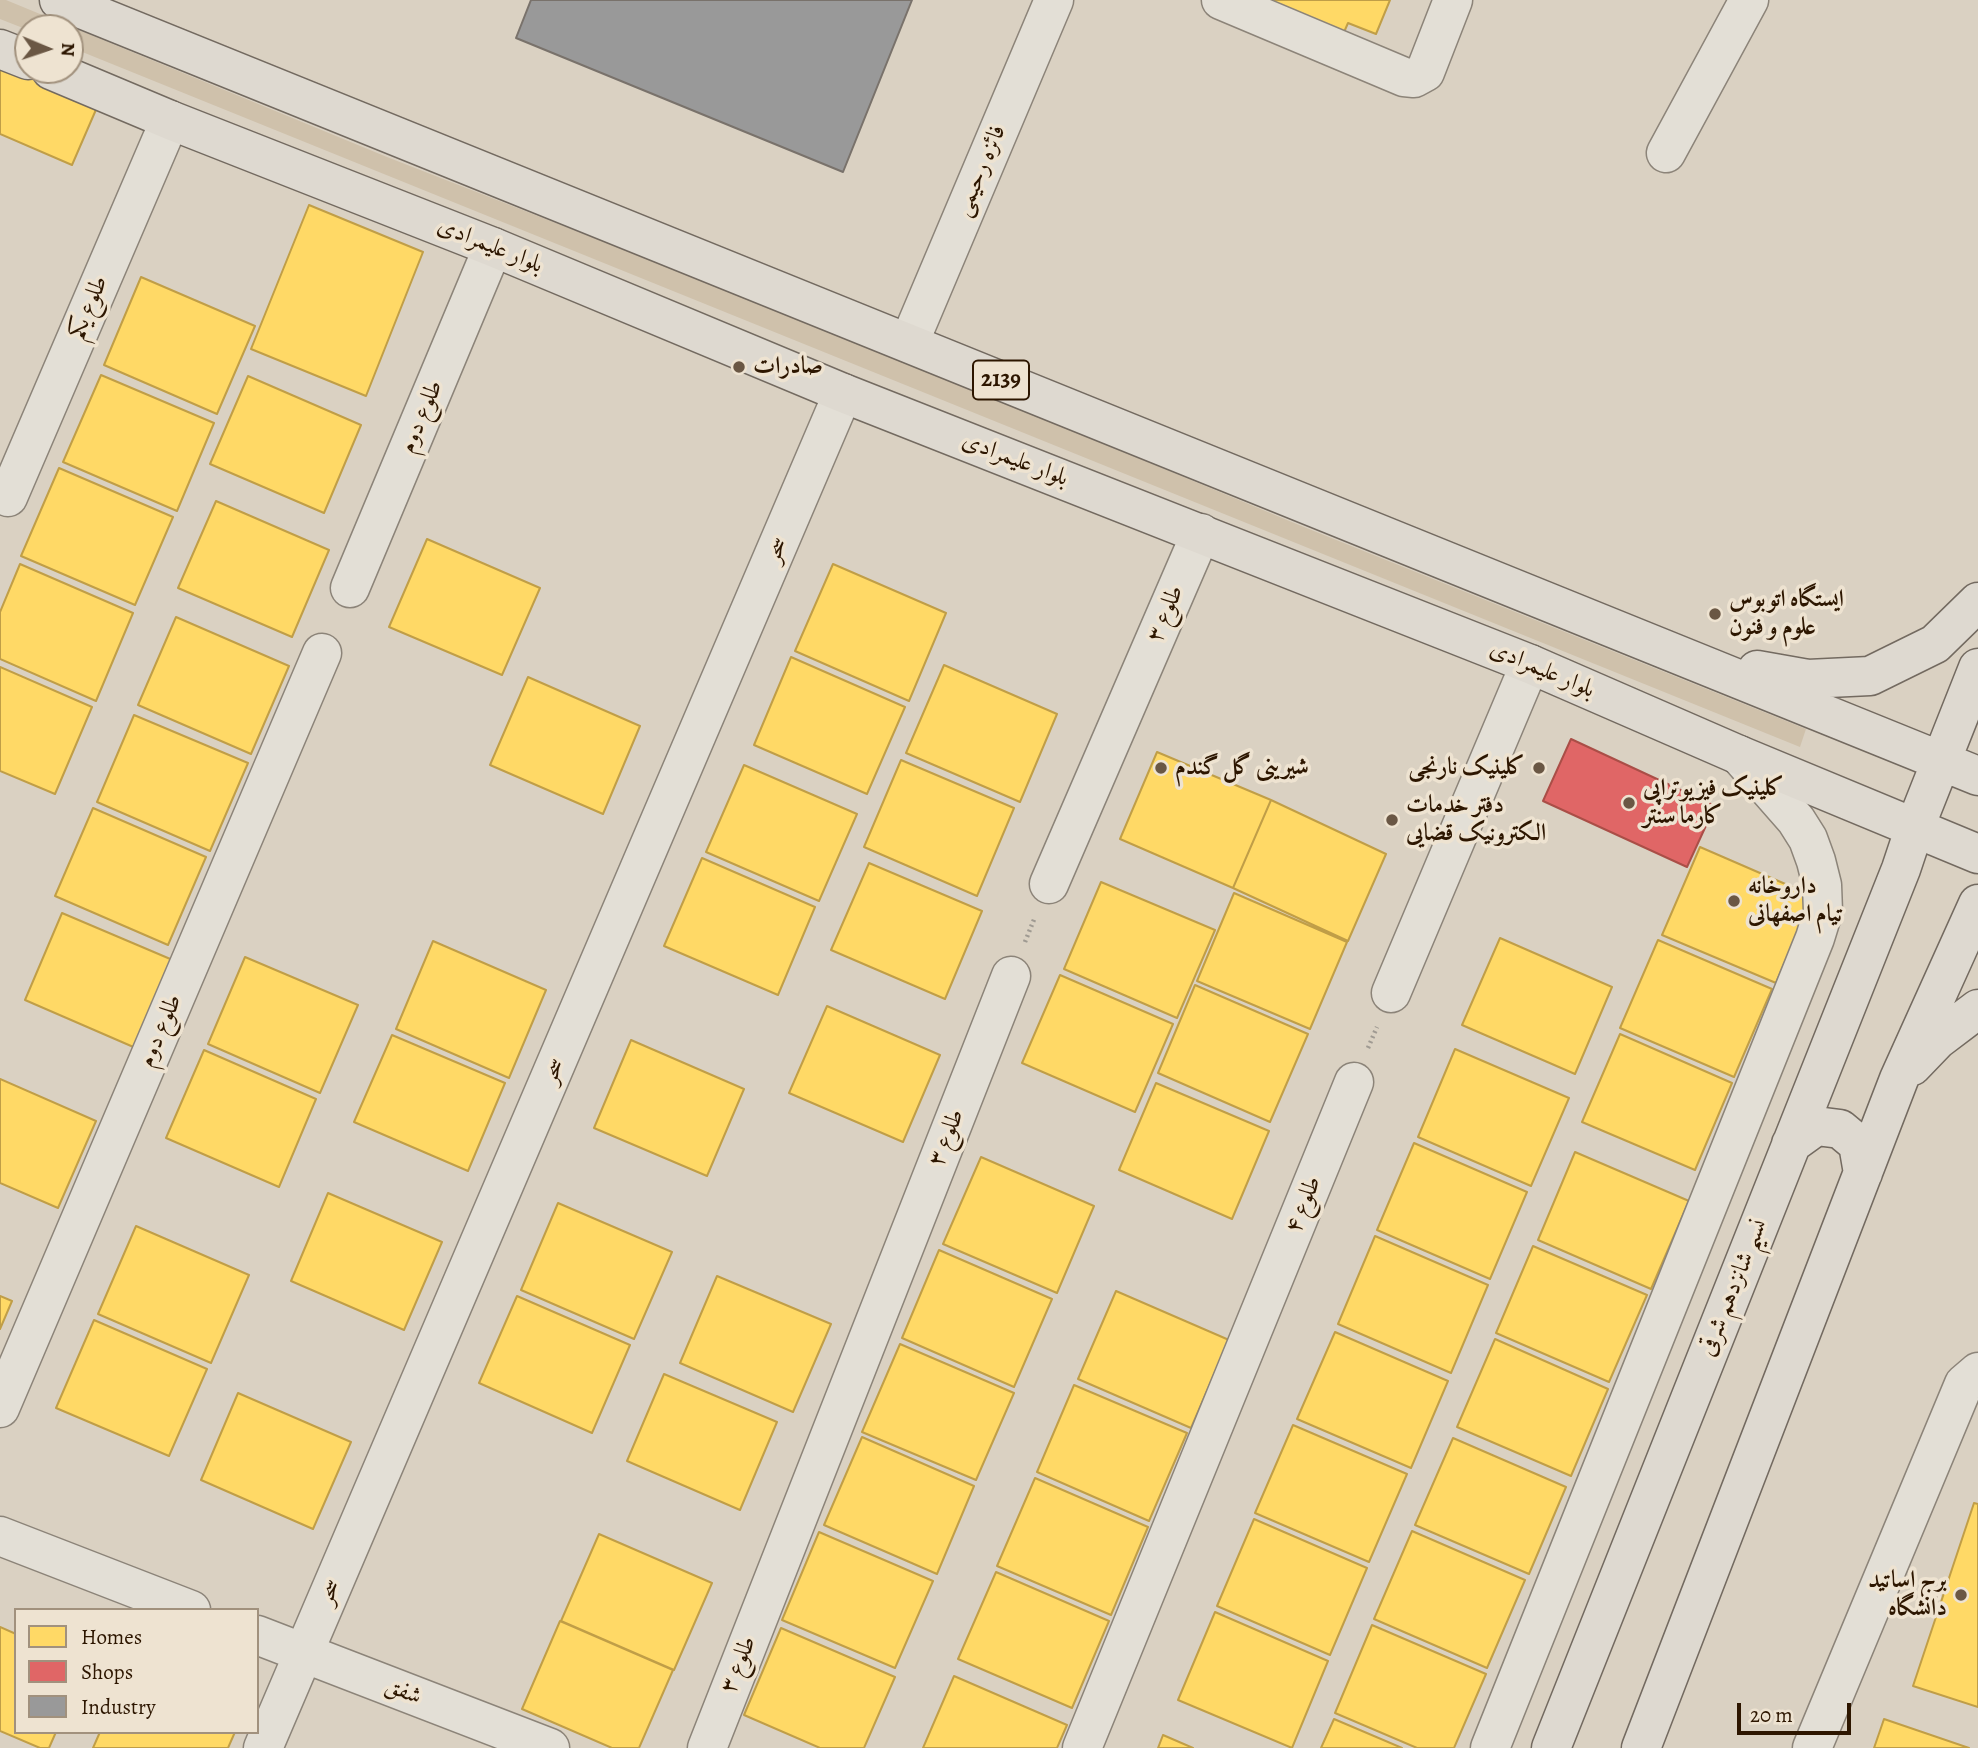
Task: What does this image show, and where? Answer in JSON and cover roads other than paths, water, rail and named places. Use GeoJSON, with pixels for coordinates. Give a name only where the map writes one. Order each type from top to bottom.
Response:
{"type":"FeatureCollection","features":[{"type":"Feature","properties":{"kind":"main road","name":"2139"},"geometry":{"type":"LineString","coordinates":[[59,0],[1941,761]]}},
{"type":"Feature","properties":{"kind":"main road","name":"بلوار علیمرادی"},"geometry":{"type":"LineString","coordinates":[[84,84],[494,247],[843,394],[1530,664],[1739,755],[1978,854]]}},
{"type":"Feature","properties":{"kind":"main road"},"geometry":{"type":"LineString","coordinates":[[1690,659],[1808,679],[1870,676],[1935,644],[1978,602]]}},
{"type":"Feature","properties":{"kind":"main road","name":"نسیم شانزدهم شرقی"},"geometry":{"type":"LineString","coordinates":[[1551,1748],[1901,869],[1978,668]]}},
{"type":"Feature","properties":{"kind":"main road"},"geometry":{"type":"LineString","coordinates":[[1941,761],[1978,776]]}},
{"type":"Feature","properties":{"kind":"main road"},"geometry":{"type":"LineString","coordinates":[[1641,1748],[1899,1080],[1978,904]]}},
{"type":"Feature","properties":{"kind":"main road"},"geometry":{"type":"LineString","coordinates":[[1899,1080],[1937,1040],[1978,1009]]}},
{"type":"Feature","properties":{"kind":"main road"},"geometry":{"type":"LineString","coordinates":[[1791,1144],[1816,1126],[1840,1129],[1858,1144],[1863,1173]]}},
{"type":"Feature","properties":{"kind":"street","name":"فائزه رحیمی"},"geometry":{"type":"LineString","coordinates":[[909,343],[1054,0]]}},
{"type":"Feature","properties":{"kind":"street"},"geometry":{"type":"LineString","coordinates":[[1221,0],[1404,78],[1415,78],[1425,72],[1453,0]]}},
{"type":"Feature","properties":{"kind":"street"},"geometry":{"type":"LineString","coordinates":[[1666,153],[1749,0]]}},
{"type":"Feature","properties":{"kind":"street","name":"طلوع یکم"},"geometry":{"type":"LineString","coordinates":[[8,497],[170,120]]}},
{"type":"Feature","properties":{"kind":"street","name":"طلوع دوم"},"geometry":{"type":"LineString","coordinates":[[350,588],[494,247]]}},
{"type":"Feature","properties":{"kind":"street","name":"سحر"},"geometry":{"type":"LineString","coordinates":[[263,1748],[843,394]]}},
{"type":"Feature","properties":{"kind":"street","name":"طلوع ۳"},"geometry":{"type":"LineString","coordinates":[[1049,884],[1201,533]]}},
{"type":"Feature","properties":{"kind":"street","name":"طلوع دوم"},"geometry":{"type":"LineString","coordinates":[[0,1408],[322,653]]}},
{"type":"Feature","properties":{"kind":"street"},"geometry":{"type":"LineString","coordinates":[[1391,993],[1530,664]]}},
{"type":"Feature","properties":{"kind":"street"},"geometry":{"type":"LineString","coordinates":[[1490,1748],[1810,951],[1823,912],[1822,885],[1808,839],[1796,820],[1739,755]]}},
{"type":"Feature","properties":{"kind":"street","name":"طلوع ۳"},"geometry":{"type":"LineString","coordinates":[[707,1748],[1011,976]]}},
{"type":"Feature","properties":{"kind":"street","name":"طلوع ۴"},"geometry":{"type":"LineString","coordinates":[[1082,1748],[1354,1082]]}},
{"type":"Feature","properties":{"kind":"street"},"geometry":{"type":"LineString","coordinates":[[1812,1748],[1964,1384],[1978,1372]]}},
{"type":"Feature","properties":{"kind":"street"},"geometry":{"type":"LineString","coordinates":[[0,1536],[186,1608]]}},
{"type":"Feature","properties":{"kind":"street","name":"شفق"},"geometry":{"type":"LineString","coordinates":[[259,1636],[550,1748]]}},
{"type":"Feature","properties":{"kind":"place","name":"صادرات"},"geometry":{"type":"Point","coordinates":[739,367]}},
{"type":"Feature","properties":{"kind":"place","name":"ایستگاه اتوبوس علوم و فنون"},"geometry":{"type":"Point","coordinates":[1715,614]}},
{"type":"Feature","properties":{"kind":"place","name":"شیرینی گل گندم"},"geometry":{"type":"Point","coordinates":[1161,768]}},
{"type":"Feature","properties":{"kind":"place","name":"کلینیک نارنجی"},"geometry":{"type":"Point","coordinates":[1539,768]}},
{"type":"Feature","properties":{"kind":"place","name":"کلینیک فیزیوتراپی کارما سنتر"},"geometry":{"type":"Point","coordinates":[1629,803]}},
{"type":"Feature","properties":{"kind":"place","name":"دفتر خدمات الکترونیک قضایی"},"geometry":{"type":"Point","coordinates":[1392,820]}},
{"type":"Feature","properties":{"kind":"place","name":"داروخانه تیام اصفهانی"},"geometry":{"type":"Point","coordinates":[1734,901]}},
{"type":"Feature","properties":{"kind":"place","name":"برج اساتید دانشگاه"},"geometry":{"type":"Point","coordinates":[1961,1595]}}]}
